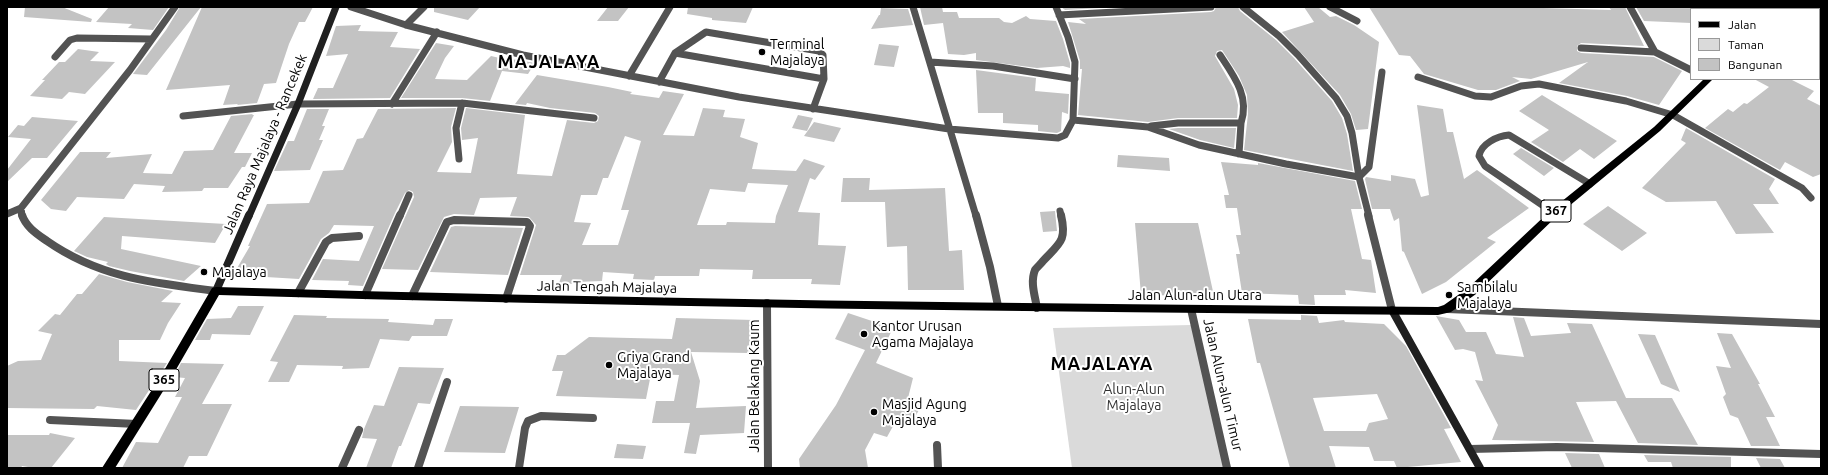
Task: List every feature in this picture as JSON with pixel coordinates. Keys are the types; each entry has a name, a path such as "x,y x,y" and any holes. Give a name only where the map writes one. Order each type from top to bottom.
{"main road":[{"name":"Jalan Raya Majalaya - Rancekek","path":"216,290 298,104 336,7"},
{"name":"367","path":"1443,310 1472,291 1554,213 1658,129 1708,80"},
{"name":"Jalan Tengah Majalaya","path":"216,290 506,299 998,306"},
{"name":"365","path":"108,468 137,424 216,290"},
{"name":"Jalan Alun-alun Utara","path":"998,306 1037,308 1443,310"},
{"path":"1396,310 1480,468"}],"street":[{"path":"7,214 21,208 175,7"},
{"path":"350,7 406,25 523,55 658,82 813,109 949,130 1058,138 1065,135 1073,120 1075,62 1068,37 1056,7"},
{"path":"406,25 424,7"},
{"path":"629,76 670,7"},
{"path":"913,7 949,130 967,184 990,267 998,306"},
{"path":"1059,15 1197,10 1210,7"},
{"path":"1243,7 1279,36 1298,55 1336,98 1347,116 1359,177 1396,310"},
{"path":"1330,7 1357,21"},
{"path":"1630,7 1654,52"},
{"path":"392,104 437,32"},
{"path":"658,82 675,53 708,32 820,51 823,55 824,79 813,109"},
{"path":"55,57 70,40 77,38 152,38"},
{"path":"1581,48 1654,52 1690,70"},
{"path":"675,53 824,79"},
{"path":"1220,55 1245,103 1245,111 1241,123 1239,154"},
{"path":"930,62 993,66 1075,79"},
{"path":"1359,177 1369,167 1382,72"},
{"path":"1418,77 1475,96 1491,97 1521,86 1539,84 1619,99 1671,117 1802,188 1812,198"},
{"path":"183,116 298,104 462,102 594,118"},
{"path":"459,159 456,128 462,102"},
{"path":"1073,120 1148,127 1178,123 1241,123"},
{"path":"1148,127 1199,145 1359,177"},
{"path":"1554,213 1485,166 1479,158 1478,153 1481,149 1501,135 1509,134 1590,184"},
{"path":"365,295 410,195"},
{"path":"21,208 22,217 28,227 63,252 107,272 145,282 216,290"},
{"path":"1037,308 1034,287 1035,270 1064,239 1065,230 1060,211"},
{"path":"412,296 443,228 448,222 454,220 527,222 530,226 506,299"},
{"path":"298,293 326,242 332,238 359,236"},
{"name":"Jalan Belakang Kaum","path":"767,303 768,468"},
{"name":"Jalan Alun-alun Timur","path":"1191,309 1227,468"},
{"path":"1443,310 1821,324"},
{"path":"418,468 446,382"},
{"path":"519,468 525,428 528,421 541,416 592,418"},
{"path":"50,420 137,424"},
{"path":"342,468 359,430"},
{"path":"938,445 938,468"},
{"path":"1470,449 1557,447 1821,454"}],"green space":[{"name":"Alun-Alun Majalaya","path":"1191,325 1225,468 1072,468 1053,328"}],"building":[{"path":"25,7 62,7 92,19 91,22 24,17"},
{"path":"109,7 169,7 153,30 128,28 132,24 96,22"},
{"path":"180,7 201,7 147,75 133,74 166,30"},
{"path":"202,7 313,7 305,22 299,22 289,44 276,83 264,84 257,103 223,105 230,85 166,90"},
{"path":"434,7 480,7 468,20 434,12"},
{"path":"608,7 629,7 618,21 597,21"},
{"path":"688,7 753,7 746,23 712,20 712,18 687,14"},
{"path":"920,7 942,7 943,12 957,12 959,18 999,18 1004,22 1012,23 1026,16 1030,19 1056,21 1063,39 1070,68 1063,66 1037,68 976,60 976,53 964,55 948,54 943,23 924,25"},
{"path":"1061,7 1116,7 1065,10"},
{"path":"1216,7 1238,7 1240,11 1276,40 1294,58 1332,101 1342,118 1347,134 1353,171 1244,150 1248,114 1247,95 1239,76 1222,50 1217,51 1215,56 1234,89 1238,105 1237,118 1178,118 1148,122 1078,115 1082,69 1080,69 1080,61 1068,22 1086,24 1079,19 1211,12 1214,11"},
{"path":"1304,7 1318,7 1330,17 1336,16 1354,25 1379,42 1368,129 1356,130 1351,114 1340,95 1282,32 1314,22"},
{"path":"1369,7 1509,7 1611,10 1609,7 1625,7 1644,46 1581,43 1577,46 1577,51 1581,53 1654,57 1682,71 1659,105 1627,96 1559,83 1588,62 1531,79 1512,77 1520,81 1496,90 1478,90 1424,74 1410,56 1399,55"},
{"path":"1636,7 1691,7 1690,23 1644,21"},
{"path":"881,8 908,9 913,25 871,29 880,15"},
{"path":"361,25 358,31 398,32 390,47 420,49 390,98 313,99 318,88 333,88 348,54 326,56 336,26"},
{"path":"436,43 454,46 445,58 435,79 467,80 491,56 535,63 528,74 502,71 490,101 462,98 401,98"},
{"path":"879,44 899,46 894,67 874,65"},
{"path":"78,49 99,52 90,61 115,62 85,94 69,92 62,99 30,96 45,80 42,80 59,62 65,62"},
{"path":"976,70 1036,78 1035,91 1069,94 1068,114 1062,112 1061,131 1057,133 1038,131 1038,125 1003,123 1003,113 978,113"},
{"path":"537,75 632,92 630,94 659,98 663,91 684,94 663,135 694,136 703,108 725,110 723,117 745,119 740,137 758,143 752,169 796,171 804,159 825,166 815,180 810,178 798,212 820,213 818,245 846,246 840,285 811,284 812,279 752,279 753,270 700,269 699,276 655,276 654,280 633,279 634,274 603,272 602,281 576,282 575,284 559,283 562,275 520,275 536,225 529,217 510,216 517,197 480,198 474,215 454,214 444,217 418,270 382,269 414,197 413,192 409,190 405,193 395,213 363,286 348,285 349,281 312,280 323,259 359,261 374,226 334,225 329,233 321,239 299,279 233,275 250,246 248,246 267,204 309,203 323,171 343,170 357,139 363,138 378,109 456,108 451,127 452,142 437,172 471,173 478,138 462,140 461,128 466,108 525,115 517,174 552,176 567,120 594,123 598,121 599,116 595,113 550,108 527,103 526,105 515,104","holes":["625,136 641,141 621,210 629,210 618,245 582,245 591,223 574,222 581,195 597,195 603,178 608,178","748,183 788,185 776,216 775,223 727,222 726,225 697,225 710,189 745,192"]},
{"path":"1756,80 1792,80 1814,91 1807,99 1821,106 1821,174 1813,177 1785,162 1780,170 1705,128 1728,109 1733,112 1744,103 1747,104 1769,87"},
{"path":"1542,95 1617,141 1594,159 1580,149 1563,162 1531,142 1549,130 1519,111"},
{"path":"1417,105 1443,109 1447,132 1453,132 1464,179 1477,170 1529,208 1487,238 1496,242 1446,282 1422,294 1404,252 1402,251 1399,218 1394,221 1390,209 1372,209 1365,179 1366,177 1391,181 1391,175 1415,179 1421,197 1429,195"},
{"path":"307,109 329,109 322,126 325,126 319,140 323,140 310,170 274,171 288,141 294,141"},
{"path":"253,114 252,115 254,115 234,153 252,153 245,167 242,167 228,188 204,188 202,191 162,192 165,186 134,184 124,199 77,197 66,211 51,209 41,200 80,152 111,152 106,158 152,154 143,173 172,174 184,151 213,150 231,116"},
{"path":"798,115 813,118 807,131 792,128"},
{"path":"32,117 78,121 47,158 32,158 7,182 7,170 31,139 8,137 18,125 24,126"},
{"path":"814,122 841,128 834,142 804,136"},
{"path":"1236,128 1234,148 1200,140 1169,129"},
{"path":"1686,128 1775,179 1769,189 1779,204 1753,204 1774,233 1736,234 1716,201 1666,202 1642,188 1686,143 1681,140"},
{"path":"1521,148 1554,168 1544,176 1513,154"},
{"path":"1118,155 1169,158 1170,171 1117,167"},
{"path":"1221,162 1258,165 1258,163 1355,181 1362,209 1351,209 1362,259 1371,260 1376,293 1345,290 1346,295 1314,295 1315,305 1299,304 1298,295 1242,293 1236,254 1240,254 1236,235 1241,235 1237,208 1226,208 1224,195 1229,195"},
{"path":"843,178 870,178 869,190 945,188 949,251 962,250 964,290 908,290 907,246 887,247 885,202 841,202"},
{"path":"1608,206 1647,233 1622,251 1583,224"},
{"path":"1055,211 1057,231 1043,232 1040,212"},
{"path":"104,217 226,224 215,243 122,236 121,249 201,266 184,281 109,266 106,264 108,262 87,257 74,251"},
{"path":"1135,223 1198,223 1214,296 1141,295"},
{"path":"451,227 523,228 508,275 430,272"},
{"path":"99,274 127,282 173,291 161,302 181,303 168,323 160,340 119,340 119,361 167,363 136,410 97,406 94,409 7,408 7,366 18,361 41,360 52,334 38,331 55,314 60,315 77,294 82,294"},
{"path":"238,306 264,306 250,335 212,334 210,340 195,340 207,319 231,318"},
{"name":"Masjid Agung Majalaya","path":"848,313 893,328 876,363 913,378 908,398 923,403 911,424 897,419 887,437 874,433 865,450 868,468 800,468 799,459 836,405 865,350 835,339"},
{"path":"294,315 327,316 326,318 389,319 388,322 433,325 435,319 453,319 447,336 412,336 409,341 380,339 369,368 342,369 343,366 297,365 289,382 268,382 278,362 270,361"},
{"path":"1301,315 1317,316 1319,323 1344,320 1345,322 1384,324 1406,346 1451,428 1444,429 1461,462 1397,468 1394,461 1374,461 1369,447 1329,446 1336,468 1290,468 1260,363 1257,363 1248,319 1301,320","holes":["1377,394 1388,419 1369,423 1366,431 1324,431 1313,398"]},
{"path":"1436,316 1459,320 1466,332 1486,332 1496,354 1524,357 1513,317 1524,318 1531,336 1571,333 1567,323 1592,324 1626,398 1672,398 1698,445 1638,443 1616,401 1576,402 1594,442 1492,440 1498,425 1475,380 1483,381 1475,352 1463,349 1455,350"},
{"path":"676,318 754,320 749,353 691,352 700,381 696,408 746,406 744,433 700,435 696,454 684,453 690,423 652,423 656,401 674,401 679,375 651,374 646,399 556,396 563,371 552,371 557,355 565,355 589,337 672,339"},
{"path":"1717,333 1732,334 1760,384 1758,384 1775,417 1766,417 1780,446 1751,446 1738,418 1730,415 1723,397 1726,394 1716,366 1731,368"},
{"path":"1638,334 1655,335 1680,392 1661,384"},
{"path":"181,363 224,364 202,404 232,404 207,456 189,456 183,468 122,468 136,442 158,443 182,397 175,397 185,378 174,377"},
{"path":"399,367 444,368 430,404 418,403 391,468 366,468 377,439 362,438 364,429 374,405 384,406"},
{"path":"460,406 519,407 505,453 444,452"},
{"path":"50,433 75,438 51,468 22,466 21,468 7,468 7,435 49,435"},
{"path":"617,444 646,446 643,459 614,458"},
{"path":"1565,453 1599,454 1605,468 1572,468"},
{"path":"1644,455 1731,457 1731,468 1673,468 1671,462 1648,462"},
{"path":"1756,458 1780,459 1785,468 1761,468"}],"place":[{"name":"Terminal Majalaya","path":"762,52"},
{"name":"Majalaya","path":"204,272"},
{"name":"Sambilalu Majalaya","path":"1449,295"},
{"name":"Kantor Urusan Agama Majalaya","path":"864,334"},
{"name":"Griya Grand Majalaya","path":"609,365"},
{"name":"Masjid Agung Majalaya","path":"874,412"}],"district":[{"name":"MAJALAYA","path":"549,62"},
{"name":"MAJALAYA","path":"1102,364"}]}
